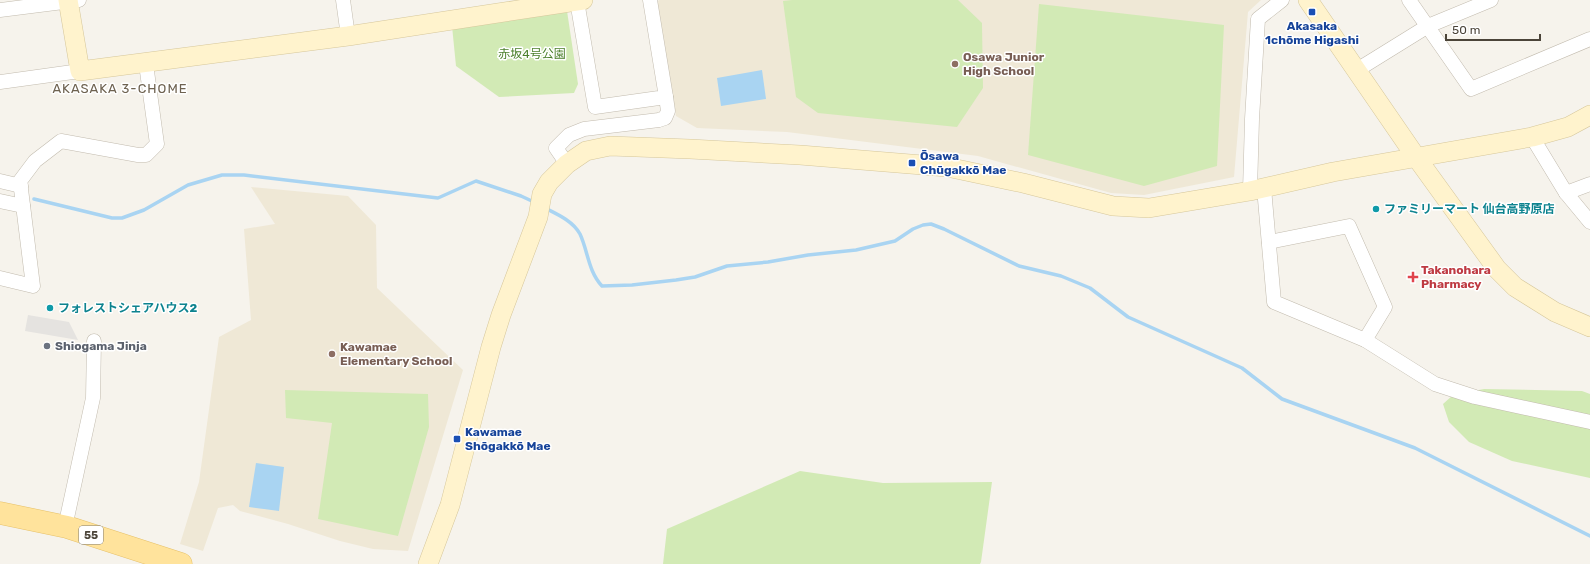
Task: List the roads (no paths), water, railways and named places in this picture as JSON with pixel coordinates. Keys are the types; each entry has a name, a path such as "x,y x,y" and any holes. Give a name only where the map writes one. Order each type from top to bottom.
{"main road":[{"name":"55","path":"0,513 65,527 152,559 181,564"}],"street":[{"path":"343,0 348,36"},
{"path":"0,82 146,64 348,36 551,3 580,0 595,107 666,97"},
{"path":"567,164 556,148 569,135 584,129 665,118 668,111 650,0"},
{"path":"1282,0 1258,19 1252,119 1257,190 1269,242 1274,302 1365,340 1435,384 1475,397 1590,422"},
{"path":"1308,0 1416,157 1497,269 1514,288 1555,312 1590,327"},
{"path":"1410,0 1471,89 1590,39"},
{"path":"1357,70 1428,26 1491,0"},
{"path":"0,10 72,1 80,71"},
{"path":"0,278 32,286 20,181 36,161 61,141 138,155 146,155 157,144 146,64"},
{"path":"428,564 450,505 501,315 538,217 542,194 549,182 567,164 586,151 610,146 690,149 800,155 948,167 1023,183 1113,206 1150,208 1257,190 1333,172 1532,137 1568,127 1590,116"},
{"path":"1532,137 1566,194 1590,222"},
{"path":"0,181 21,186"},
{"path":"1566,194 1590,184"},
{"path":"0,201 23,206"},
{"path":"1269,242 1349,226 1385,307 1365,340"},
{"path":"65,527 93,398 94,341"}],"water":[{"path":"762,70 766,99 721,106 717,78"},
{"path":"256,463 284,467 279,511 249,507"}],"waterway":[{"path":"34,199 112,218 122,218 144,210 188,185 222,175 244,175 438,198 476,181 521,196 534,202"},
{"path":"545,208 564,218 577,229 583,240 594,274 602,286 632,285 676,280 695,277 727,266 856,250 895,241 913,229 931,224 1019,266 1061,276 1090,288 1128,317 1242,368 1282,399 1415,448 1590,536"}],"place":[{"name":"Akasaka 1chōme Higashi","path":"1312,12"},
{"name":"Osawa Junior High School","path":"955,64"},
{"name":"Ōsawa Chūgakkō Mae","path":"912,163"},
{"name":"ファミリーマート 仙台高野原店","path":"1376,209"},
{"name":"Takanohara Pharmacy","path":"1413,277"},
{"name":"フォレストシェアハウス2","path":"50,308"},
{"name":"Shiogama Jinja","path":"47,346"},
{"name":"Kawamae Elementary School","path":"332,354"},
{"name":"Kawamae Shōgakkō Mae","path":"457,439"}],"district":[{"name":"AKASAKA 3-CHOME","path":"120,88"}],"park label":[{"name":"赤坂4号公園","path":"532,54"}]}
